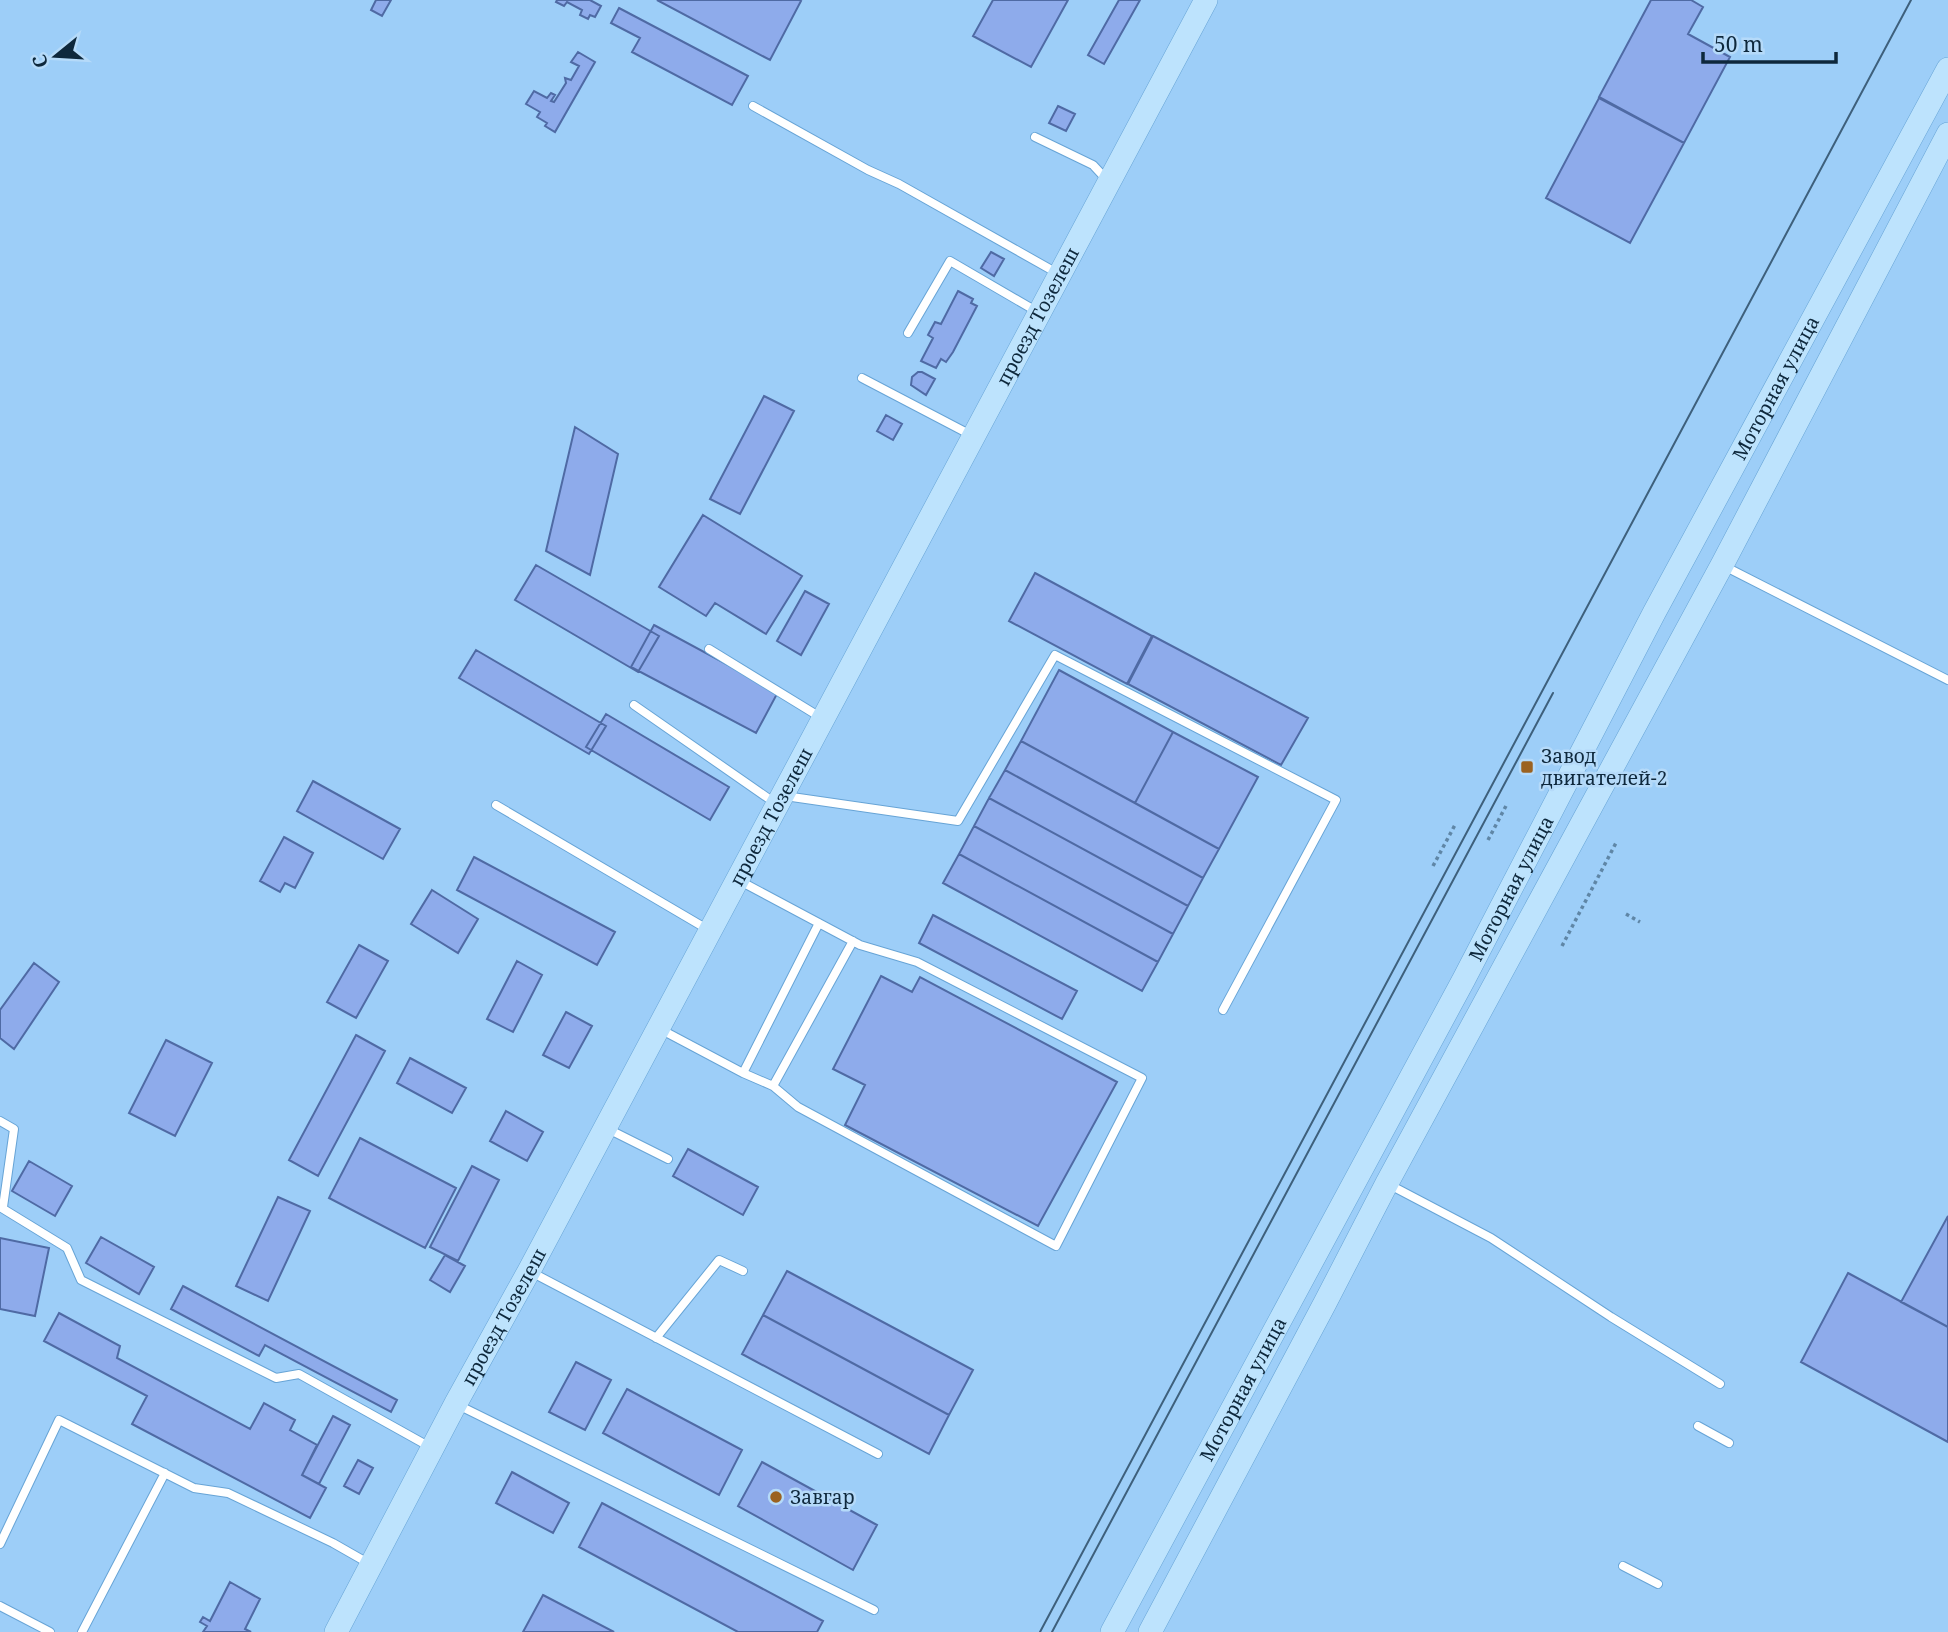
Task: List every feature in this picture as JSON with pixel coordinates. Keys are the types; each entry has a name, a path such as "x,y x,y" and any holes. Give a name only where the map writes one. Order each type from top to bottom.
{"main road":[{"name":"проезд Тозелеш","path":"336,1632 1206,0"},
{"name":"Моторная улица","path":"1112,1632 1464,979 1654,613 1948,69"},
{"name":"Моторная улица","path":"1150,1632 1387,1183 1722,565 1948,134"},
{"path":"1813,318 1824,335 1830,337 1843,334"},
{"path":"1790,362 1803,358 1811,360 1816,364 1820,379"},
{"path":"1297,1288 1325,1303"}],"lane":[{"path":"753,106 899,184 1059,275"},
{"path":"1035,137 1093,165 1109,182"},
{"path":"908,333 950,261 1039,313"},
{"path":"862,378 973,437"},
{"path":"1722,565 1948,680"},
{"path":"1874,654 1878,645"},
{"path":"709,649 823,719"},
{"path":"634,705 780,800 958,821 1055,655 1336,800 1223,1010"},
{"path":"1931,683 1936,674"},
{"path":"496,805 710,931"},
{"path":"658,1028 773,1086 799,1107 1056,1246 1142,1078 917,962 853,941 737,880"},
{"path":"743,1073 819,923"},
{"path":"773,1086 853,941"},
{"path":"0,1121 14,1129 1,1207 66,1248 81,1280 276,1378 299,1374 432,1448"},
{"path":"606,1127 668,1159"},
{"path":"1387,1183 1491,1238 1611,1317 1720,1384"},
{"path":"656,1338 719,1260 743,1271"},
{"path":"529,1271 877,1454"},
{"path":"456,1404 874,1610"},
{"path":"0,1544 59,1420 194,1488 228,1493 333,1543 371,1565"},
{"path":"1698,1426 1729,1443"},
{"path":"82,1632 166,1474"},
{"path":"1623,1566 1658,1584"},
{"path":"0,1606 50,1632"}],"path":[{"path":"1488,841 1507,804"},
{"path":"1433,866 1456,823"},
{"path":"1562,946 1617,841"},
{"path":"1626,914 1640,922"}],"building":[{"path":"376,0 391,0 382,16 371,10"},
{"path":"590,0 601,6 595,17 590,15 588,19 580,15 582,10 567,2 564,6 556,2"},
{"path":"657,0 799,0 801,1 770,60"},
{"path":"993,0 1068,0 1031,67 973,36"},
{"path":"1119,0 1140,0 1104,64 1088,55"},
{"path":"1651,0 1691,0 1703,7 1688,34 1730,57 1684,143 1599,97"},
{"path":"619,8 748,76 732,105 632,52 640,38 611,23"},
{"path":"578,52 595,62 555,132 537,117 540,112 526,104 534,91 547,98 551,93 555,95 551,101 554,102 566,83 565,78 571,80 579,66 571,62"},
{"path":"1599,98 1684,143 1630,243 1546,198"},
{"path":"1058,106 1075,114 1066,131 1049,123"},
{"path":"991,252 1004,259 994,276 981,268"},
{"path":"958,291 973,299 971,303 977,306 953,352 946,362 941,359 936,368 921,361 933,338 928,335 935,322 941,324"},
{"path":"918,372 935,379 926,395 911,385 912,377"},
{"path":"764,396 794,411 740,514 710,499"},
{"path":"886,415 902,424 893,440 877,431"},
{"path":"575,427 618,454 590,575 546,551"},
{"path":"703,515 802,576 766,634 715,603 706,616 659,587"},
{"path":"536,565 659,636 638,672 515,600"},
{"path":"1035,573 1152,636 1127,684 1009,621"},
{"path":"805,591 829,604 801,655 777,641"},
{"path":"654,625 778,692 756,733 631,667"},
{"path":"1153,636 1308,718 1281,765 1128,684"},
{"path":"476,650 606,726 589,754 459,678"},
{"path":"1059,670 1173,732 1135,803 1021,741"},
{"path":"606,714 729,787 710,820 586,747"},
{"path":"1173,732 1258,777 1219,849 1135,803"},
{"path":"1021,741 1219,849 1203,878 1005,770"},
{"path":"1005,770 1203,878 1188,906 989,798"},
{"path":"313,781 400,829 383,859 297,811"},
{"path":"989,798 1188,906 1173,934 974,826"},
{"path":"974,826 1173,934 1158,962 959,854"},
{"path":"284,837 313,853 295,888 285,883 280,892 260,881"},
{"path":"959,854 1158,962 1142,991 943,883"},
{"path":"474,857 615,932 597,965 457,890"},
{"path":"432,890 478,919 458,953 411,924"},
{"path":"933,915 1077,991 1062,1019 919,943"},
{"path":"359,945 388,961 356,1018 327,1002"},
{"path":"517,961 542,975 513,1032 487,1019"},
{"path":"34,963 59,982 14,1049 0,1038 0,1010"},
{"path":"881,976 912,992 920,977 1117,1082 1038,1226 845,1125 865,1085 833,1069"},
{"path":"566,1012 592,1026 569,1068 543,1055"},
{"path":"356,1035 385,1051 318,1176 289,1160"},
{"path":"166,1040 212,1063 175,1136 129,1113"},
{"path":"410,1058 466,1088 452,1113 397,1083"},
{"path":"506,1111 543,1132 527,1161 490,1141"},
{"path":"360,1138 456,1188 425,1248 329,1198"},
{"path":"688,1149 758,1187 743,1215 673,1176"},
{"path":"29,1161 72,1186 55,1216 12,1191"},
{"path":"472,1166 499,1180 458,1261 430,1247"},
{"path":"278,1197 310,1211 268,1301 236,1286"},
{"path":"1948,1216 1948,1327 1901,1302"},
{"path":"101,1237 154,1267 139,1294 86,1263"},
{"path":"0,1238 49,1248 35,1316 0,1309"},
{"path":"445,1255 465,1266 450,1292 430,1280"},
{"path":"787,1271 973,1370 949,1415 763,1315"},
{"path":"1848,1273 1948,1327 1948,1442 1801,1362"},
{"path":"183,1286 397,1400 391,1412 265,1345 259,1356 171,1309"},
{"path":"59,1313 120,1346 117,1358 250,1429 264,1403 295,1420 290,1430 317,1445 302,1475 326,1488 310,1518 132,1424 147,1396 44,1341"},
{"path":"763,1315 949,1415 929,1454 742,1354"},
{"path":"576,1362 611,1380 585,1430 549,1412"},
{"path":"627,1389 742,1450 719,1495 603,1433"},
{"path":"333,1416 350,1425 319,1484 302,1475"},
{"path":"358,1460 373,1468 359,1494 344,1486"},
{"path":"762,1462 877,1525 853,1570 738,1506"},
{"path":"512,1472 569,1503 553,1533 496,1503"},
{"path":"602,1503 823,1621 817,1632 738,1632 579,1547"},
{"path":"230,1582 260,1599 245,1629 251,1632 203,1632 207,1626 200,1622 203,1617 210,1621"},
{"path":"543,1595 614,1632 523,1632"}],"tram line":[{"path":"1040,1632 1911,0"},
{"path":"1052,1632 1553,693"}],"place":[{"name":"Завод двигателей-2","path":"1527,767"},
{"name":"Завгар","path":"776,1497"}]}
